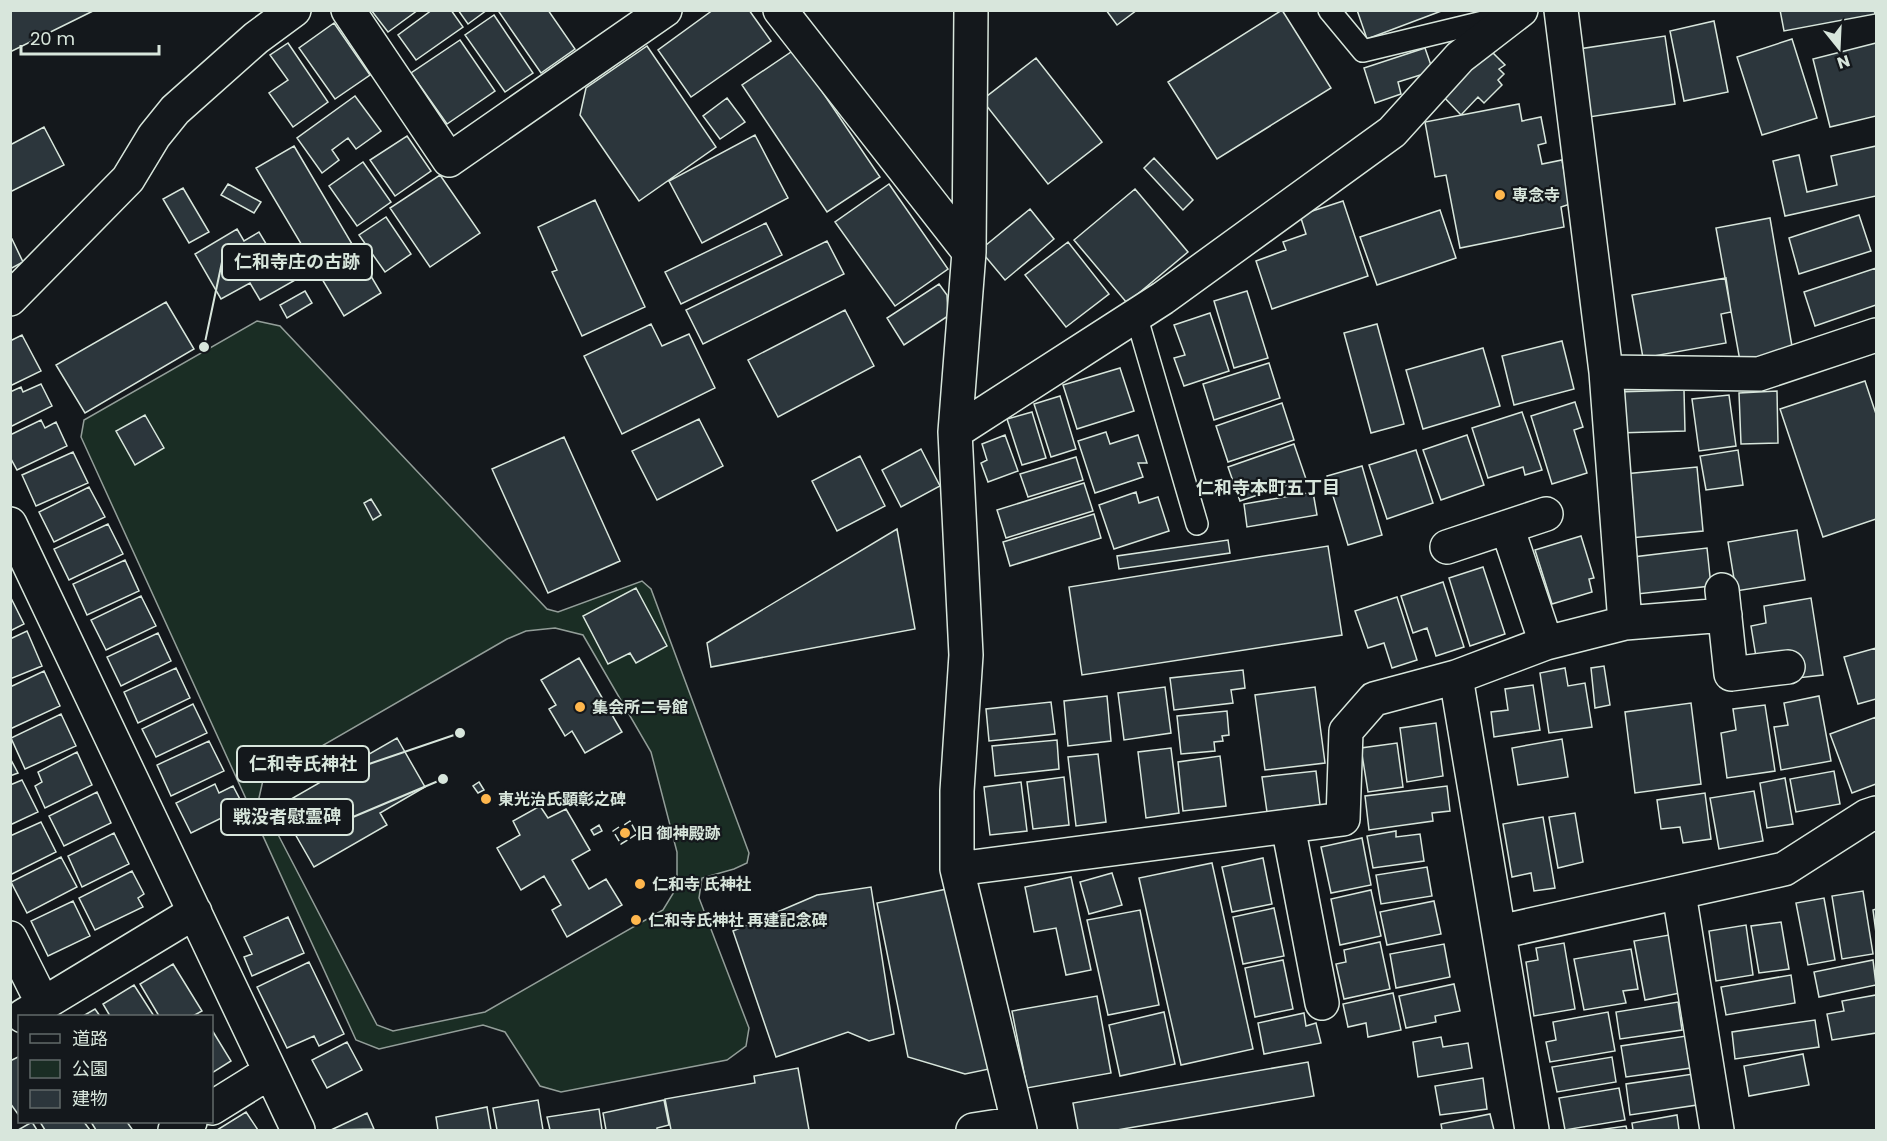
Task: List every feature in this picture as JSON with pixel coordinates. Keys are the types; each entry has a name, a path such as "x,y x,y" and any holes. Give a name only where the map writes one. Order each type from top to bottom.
{"street":[{"path":"10,299 128,178 154,136 175,110 256,38 294,10"},
{"path":"348,10 449,159 665,10"},
{"path":"780,10 969,252"},
{"path":"972,10 969,252 955,432 966,655 957,791 957,869 1019,1127 973,1131"},
{"path":"1561,10 1606,372 1625,623"},
{"path":"955,432 1136,315 1392,132 1460,57 1518,12"},
{"path":"1606,372 1759,374 1876,335"},
{"path":"1447,547 1546,514"},
{"path":"1507,527 1546,643"},
{"path":"12,530 298,1131"},
{"path":"957,869 1343,819 1346,731 1374,699 1456,677 1546,643 1625,623 1723,602 1731,674 1788,667"},
{"path":"1456,677 1532,1131"},
{"path":"1499,932 1784,869 1867,816 1876,813"},
{"path":"1288,826 1323,1004"},
{"path":"1679,892 1717,1131"},
{"path":"10,938 28,1013 195,912"},
{"path":"213,1107 270,1072"},
{"path":"175,1131 188,1123"}],"lane":[{"path":"1329,10 1363,51 1518,12"},
{"path":"1136,315 1197,524"}],"green space":[{"path":"257,321 280,326 547,609 558,612 642,581 651,589 749,853 747,863 702,878 699,898 749,1028 746,1046 727,1060 561,1092 540,1086 505,1032 483,1025 379,1049 356,1040 81,437 84,420","holes":["555,628 583,635 651,752 677,852 677,887 663,910 485,1012 393,1031 377,1025 259,798 263,780 507,639 526,631"]}],"building":[{"path":"10,10 95,10 10,52"},
{"path":"371,10 418,10 388,32"},
{"path":"432,10 451,10 463,27 416,60 398,35"},
{"path":"458,10 487,10 468,24"},
{"path":"502,10 548,10 575,49 541,73 499,12"},
{"path":"713,10 749,10 771,41 691,97 658,50"},
{"path":"1106,10 1137,10 1117,25"},
{"path":"1282,10 1331,88 1217,159 1168,82"},
{"path":"1357,10 1444,10 1367,39"},
{"path":"1780,10 1874,10 1875,14 1784,31"},
{"path":"494,15 533,73 505,92 465,35"},
{"path":"1714,21 1728,92 1684,101 1670,31"},
{"path":"334,23 370,75 335,99 299,48"},
{"path":"1665,36 1675,104 1589,117 1579,49"},
{"path":"1792,39 1817,118 1762,135 1737,57"},
{"path":"460,40 495,91 447,124 411,73"},
{"path":"288,43 328,102 293,127 269,93 288,80 270,55"},
{"path":"1876,43 1876,116 1830,127 1813,59"},
{"path":"647,46 716,147 639,201 580,115 586,88"},
{"path":"1425,48 1433,71 1398,82 1401,94 1375,103 1364,68"},
{"path":"1488,48 1505,65 1499,69 1504,74 1498,80 1502,85 1484,103 1478,97 1461,115 1440,93"},
{"path":"794,50 880,177 827,212 742,85"},
{"path":"1036,58 1102,142 1048,184 982,100"},
{"path":"355,96 381,131 356,149 348,138 332,150 339,160 322,173 297,138"},
{"path":"727,98 745,122 720,139 703,116"},
{"path":"1519,104 1522,121 1541,117 1546,143 1538,145 1542,164 1562,160 1570,204 1561,207 1564,227 1460,248 1446,175 1435,177 1425,122"},
{"path":"44,127 64,165 10,192 10,145"},
{"path":"755,135 788,198 702,243 669,181"},
{"path":"407,136 431,171 395,196 370,160"},
{"path":"294,146 381,293 344,316 256,168"},
{"path":"1876,146 1876,196 1785,216 1773,161 1799,155 1807,192 1837,185 1831,156"},
{"path":"1154,158 1193,200 1183,210 1144,168"},
{"path":"363,162 391,202 357,226 329,186"},
{"path":"440,175 480,233 430,267 390,208"},
{"path":"228,184 261,202 254,213 221,195"},
{"path":"889,184 948,269 895,306 835,222"},
{"path":"183,188 209,232 189,243 163,199"},
{"path":"1135,189 1188,252 1127,303 1074,240"},
{"path":"595,200 645,307 582,336 552,272 557,270 538,227"},
{"path":"1343,201 1368,276 1272,309 1256,261 1286,250 1283,242 1306,234 1300,215"},
{"path":"1030,209 1054,239 1005,280 980,250"},
{"path":"1440,210 1456,258 1377,285 1360,237"},
{"path":"1859,215 1871,251 1799,274 1789,238"},
{"path":"386,217 411,254 385,272 359,235"},
{"path":"1770,218 1793,352 1740,361 1716,228"},
{"path":"766,223 782,255 681,304 665,272"},
{"path":"237,229 244,241 259,232 274,257 281,253 297,279 260,300 250,283 221,299 195,254"},
{"path":"12,239 23,262 10,269 10,240"},
{"path":"827,241 844,274 703,344 686,310"},
{"path":"1068,242 1109,294 1066,327 1025,275"},
{"path":"1876,268 1876,305 1815,326 1804,292"},
{"path":"1726,278 1731,312 1721,314 1726,343 1643,358 1632,295"},
{"path":"939,284 947,295 948,316 904,345 887,318"},
{"path":"305,291 312,303 287,318 280,305"},
{"path":"1247,291 1268,358 1234,368 1214,301"},
{"path":"166,302 194,349 85,413 56,365"},
{"path":"845,310 874,366 778,417 748,360"},
{"path":"1210,313 1229,371 1184,386 1174,358 1185,355 1174,325"},
{"path":"651,324 662,346 689,334 715,388 622,434 584,356"},
{"path":"1377,324 1404,424 1371,433 1344,333"},
{"path":"22,335 41,371 10,386 10,341"},
{"path":"1562,341 1574,389 1514,405 1502,356"},
{"path":"1483,348 1500,406 1423,429 1406,370"},
{"path":"1269,363 1280,398 1214,420 1203,384"},
{"path":"1120,368 1134,411 1077,429 1063,385"},
{"path":"1865,381 1876,414 1876,519 1823,537 1780,409"},
{"path":"41,384 52,406 10,427 10,392 21,387 23,392"},
{"path":"1684,390 1685,431 1617,433 1616,392"},
{"path":"1777,391 1778,443 1741,444 1739,393"},
{"path":"1729,395 1736,446 1699,451 1692,399"},
{"path":"1060,396 1076,449 1051,457 1034,404"},
{"path":"1575,402 1583,427 1574,430 1587,473 1552,484 1531,416"},
{"path":"1282,403 1294,440 1228,462 1216,426"},
{"path":"1032,412 1046,458 1022,465 1007,419"},
{"path":"1522,412 1542,470 1525,475 1523,467 1488,478 1472,428"},
{"path":"145,415 164,448 135,465 116,431"},
{"path":"699,419 723,466 657,500 632,451"},
{"path":"41,420 45,428 56,422 67,446 17,470 10,457 10,435"},
{"path":"1106,432 1110,444 1138,435 1147,463 1138,463 1143,477 1095,493 1078,441"},
{"path":"1005,435 1018,471 988,482 981,463 987,460 982,444"},
{"path":"1467,435 1484,485 1441,500 1423,450"},
{"path":"564,437 620,561 548,593 492,469"},
{"path":"1294,444 1306,479 1240,501 1228,467"},
{"path":"921,449 940,486 901,507 882,470"},
{"path":"1416,450 1433,503 1387,519 1369,465"},
{"path":"1738,450 1743,485 1706,490 1700,456"},
{"path":"73,452 88,483 36,506 22,475"},
{"path":"860,456 885,506 837,531 812,481"},
{"path":"1076,457 1083,480 1028,497 1020,474"},
{"path":"1362,466 1382,535 1348,545 1327,476"},
{"path":"1697,467 1703,531 1630,538 1624,474"},
{"path":"1084,483 1093,511 1006,538 997,510"},
{"path":"89,487 105,517 54,542 39,512"},
{"path":"1136,492 1139,503 1158,497 1169,531 1114,549 1099,505"},
{"path":"1313,492 1317,515 1247,527 1244,504"},
{"path":"371,499 381,515 373,520 364,503"},
{"path":"1094,514 1101,538 1010,566 1003,542"},
{"path":"108,524 123,554 69,580 54,549"},
{"path":"897,529 915,629 711,667 707,643"},
{"path":"1797,530 1805,580 1736,591 1728,542"},
{"path":"1581,536 1594,578 1589,579 1592,592 1552,604 1535,550"},
{"path":"1228,540 1230,553 1119,569 1117,556"},
{"path":"1328,546 1342,635 1082,675 1069,587"},
{"path":"1707,548 1711,586 1637,594 1633,557"},
{"path":"125,560 139,591 87,615 73,584"},
{"path":"1483,567 1505,634 1470,646 1449,578"},
{"path":"1443,582 1464,647 1436,656 1427,628 1413,633 1401,596"},
{"path":"636,588 667,646 636,663 630,653 608,664 583,616"},
{"path":"10,596 24,624 10,631"},
{"path":"141,596 156,626 106,650 91,620"},
{"path":"1397,597 1417,660 1392,668 1384,643 1368,648 1355,611"},
{"path":"1811,598 1823,675 1797,678 1793,651 1756,657 1751,626 1766,623 1764,606"},
{"path":"27,631 42,666 10,679 10,639"},
{"path":"158,633 171,661 121,686 107,657"},
{"path":"1876,648 1876,699 1858,704 1844,657"},
{"name":"集会所二号館","path":"579,658 622,732 585,753 572,731 565,736 549,709 556,705 541,680"},
{"path":"1604,666 1610,705 1595,708 1591,668"},
{"path":"176,668 190,698 138,723 124,692"},
{"path":"1565,668 1568,686 1585,683 1592,727 1549,733 1540,673"},
{"path":"1243,670 1245,688 1231,690 1233,703 1174,710 1170,678"},
{"path":"44,671 60,706 10,729 10,687"},
{"path":"1533,685 1540,730 1494,737 1491,712 1508,710 1505,689"},
{"path":"1165,687 1171,733 1124,740 1118,693"},
{"path":"1315,687 1325,763 1265,770 1255,695"},
{"path":"1107,696 1111,741 1068,746 1064,701"},
{"path":"1819,696 1831,761 1781,770 1774,727 1788,725 1784,703"},
{"path":"1051,702 1055,734 989,741 986,709"},
{"path":"1691,703 1701,784 1635,793 1625,712"},
{"path":"193,704 207,733 156,757 142,729"},
{"path":"1765,705 1775,771 1727,778 1721,733 1736,730 1733,709"},
{"path":"1227,711 1229,735 1222,736 1223,741 1214,742 1215,751 1181,754 1177,716"},
{"path":"61,714 76,746 25,769 11,738"},
{"path":"1876,717 1876,784 1852,793 1830,734"},
{"path":"1436,723 1443,776 1407,782 1400,728"},
{"path":"397,738 425,787 380,813 387,825 314,867 279,806"},
{"path":"1562,739 1568,777 1518,785 1512,748"},
{"path":"1057,740 1059,769 995,776 992,746"},
{"path":"209,741 224,771 171,796 157,765"},
{"path":"1397,743 1403,787 1368,792 1361,748"},
{"path":"1171,748 1179,813 1146,818 1138,752"},
{"path":"77,752 92,785 45,808 35,786 42,782 38,772"},
{"path":"1098,754 1106,822 1076,826 1068,757"},
{"path":"1220,756 1226,806 1183,811 1178,762"},
{"path":"10,758 18,773 10,776"},
{"path":"1316,771 1320,805 1267,812 1262,777"},
{"path":"1834,771 1840,804 1796,812 1790,779"},
{"path":"1064,777 1069,825 1033,829 1027,782"},
{"path":"1785,778 1793,824 1767,828 1760,783"},
{"path":"22,780 38,812 10,825 10,785"},
{"path":"479,782 484,790 478,793 473,786"},
{"path":"1021,782 1027,831 990,835 984,787"},
{"path":"215,784 219,793 233,786 244,807 191,833 176,803"},
{"path":"1447,786 1450,811 1432,813 1433,821 1369,830 1365,796"},
{"path":"1754,791 1763,841 1719,849 1710,798"},
{"path":"97,792 111,823 64,846 49,816"},
{"path":"1705,793 1711,839 1683,843 1680,827 1661,829 1657,800"},
{"path":"540,806 548,818 566,809 590,850 572,860 589,889 606,879 622,905 567,937 552,910 561,905 544,876 521,890 497,848 520,835 513,821"},
{"path":"1575,813 1583,862 1558,868 1549,817"},
{"path":"1543,817 1555,888 1534,891 1531,873 1512,877 1503,824"},
{"path":"41,822 56,852 10,875 10,836"},
{"path":"599,825 602,831 594,835 591,830"},
{"path":"1396,831 1396,837 1420,834 1424,861 1373,868 1367,836"},
{"path":"114,833 129,864 82,887 68,856"},
{"path":"1362,838 1371,885 1331,893 1321,847"},
{"path":"61,857 77,887 27,913 11,882"},
{"path":"1263,858 1272,904 1232,912 1222,867"},
{"path":"1212,863 1253,1049 1181,1065 1139,878"},
{"path":"1427,867 1432,896 1381,904 1376,875"},
{"path":"132,871 144,894 138,898 143,907 95,930 79,898"},
{"path":"1112,873 1122,905 1089,914 1080,882"},
{"path":"1071,877 1091,970 1066,975 1056,928 1034,932 1025,887"},
{"path":"871,887 894,1034 869,1041 848,1032 776,1057 733,931 817,895"},
{"path":"952,888 989,1069 965,1074 908,1057 877,903"},
{"path":"1371,890 1381,936 1340,945 1331,899"},
{"path":"1863,891 1873,954 1842,959 1832,896"},
{"path":"1824,898 1835,960 1808,965 1796,903"},
{"path":"73,901 90,936 48,956 31,921"},
{"path":"1434,901 1441,934 1387,945 1380,912"},
{"path":"1274,908 1284,956 1243,964 1233,917"},
{"path":"1876,909 1876,933 1873,910"},
{"path":"1140,910 1159,1005 1108,1015 1087,920"},
{"path":"288,917 304,953 252,976 244,957 252,954 244,937"},
{"path":"1781,922 1789,969 1759,973 1751,926"},
{"path":"1746,925 1753,975 1716,981 1709,931"},
{"path":"1669,935 1680,993 1645,1000 1634,941"},
{"path":"1380,942 1390,989 1344,999 1336,964 1346,962 1344,950"},
{"path":"1564,943 1575,1009 1534,1016 1526,962 1538,960 1536,948"},
{"path":"1444,944 1450,977 1396,988 1390,954"},
{"path":"1631,949 1638,989 1623,991 1626,1003 1584,1010 1574,959"},
{"path":"1283,960 1293,1009 1255,1017 1245,968"},
{"path":"1873,960 1876,985 1819,997 1814,972"},
{"path":"309,962 344,1034 319,1046 314,1036 287,1048 257,987"},
{"path":"173,964 202,1011 195,1015 158,1015 140,984"},
{"path":"1791,975 1795,1003 1726,1015 1721,987"},
{"path":"1454,984 1460,1011 1435,1016 1436,1022 1406,1028 1399,996"},
{"path":"134,985 153,1015 109,1015 103,1004"},
{"path":"1393,993 1401,1030 1368,1037 1366,1023 1348,1027 1343,1004"},
{"path":"1876,995 1876,1033 1832,1040 1827,1014 1844,1011 1842,1001"},
{"path":"1097,996 1111,1073 1027,1088 1012,1011"},
{"path":"1678,1002 1682,1030 1620,1039 1616,1012"},
{"path":"95,1009 99,1015 85,1015"},
{"path":"1164,1012 1175,1064 1120,1076 1109,1025"},
{"path":"1608,1012 1615,1051 1550,1062 1546,1042 1556,1040 1553,1022"},
{"path":"1304,1013 1306,1026 1316,1023 1321,1043 1264,1054 1258,1023"},
{"path":"1815,1020 1819,1047 1735,1059 1732,1032"},
{"path":"213,1032 231,1061 213,1072"},
{"path":"1686,1036 1691,1068 1626,1077 1621,1046"},
{"path":"1441,1037 1443,1047 1468,1043 1472,1068 1418,1077 1413,1042"},
{"path":"347,1042 362,1070 327,1088 312,1060"},
{"path":"1803,1054 1809,1085 1749,1096 1744,1066"},
{"path":"18,1057 18,1114 10,1103 10,1061"},
{"path":"1612,1057 1616,1082 1557,1092 1552,1067"},
{"path":"1308,1062 1314,1096 1117,1130 1078,1130 1073,1103"},
{"path":"798,1068 809,1130 671,1130 665,1099 755,1083 754,1076"},
{"path":"1693,1074 1697,1105 1630,1115 1626,1084"},
{"path":"1483,1078 1487,1109 1440,1115 1435,1086"},
{"path":"1619,1088 1625,1120 1565,1130 1559,1098"},
{"path":"538,1100 543,1130 497,1130 493,1108"},
{"path":"664,1100 669,1125 657,1128 657,1130 606,1130 603,1113"},
{"path":"487,1107 491,1130 438,1130 436,1117"},
{"path":"599,1109 602,1130 550,1130 547,1117"},
{"path":"246,1112 258,1130 217,1130"},
{"path":"367,1113 374,1129 331,1130"},
{"path":"1490,1114 1494,1130 1442,1130 1441,1124"},
{"path":"1677,1115 1679,1130 1633,1130 1632,1123"},
{"path":"33,1123 37,1130 18,1130"},
{"path":"41,1123 85,1123 90,1130 45,1130"},
{"path":"92,1123 128,1123 132,1129 129,1130 96,1130"},
{"path":"1626,1126 1627,1130 1598,1130"}],"fence":[{"path":"619,827 613,831 621,844 637,834 630,821 624,825"}],"place":[{"name":"専念寺","path":"1500,195"},
{"name":"仁和寺庄の古跡","path":"204,347"},
{"name":"集会所二号館","path":"580,707"},
{"name":"仁和寺氏神社","path":"460,733"},
{"name":"戦没者慰霊碑","path":"443,779"},
{"name":"東光治氏顕彰之碑","path":"486,799"},
{"name":"旧 御神殿跡","path":"625,833"},
{"name":"仁和寺 氏神社","path":"640,884"},
{"name":"仁和寺氏神社 再建記念碑","path":"636,920"}],"district":[{"name":"仁和寺本町五丁目","path":"1268,487"}]}
